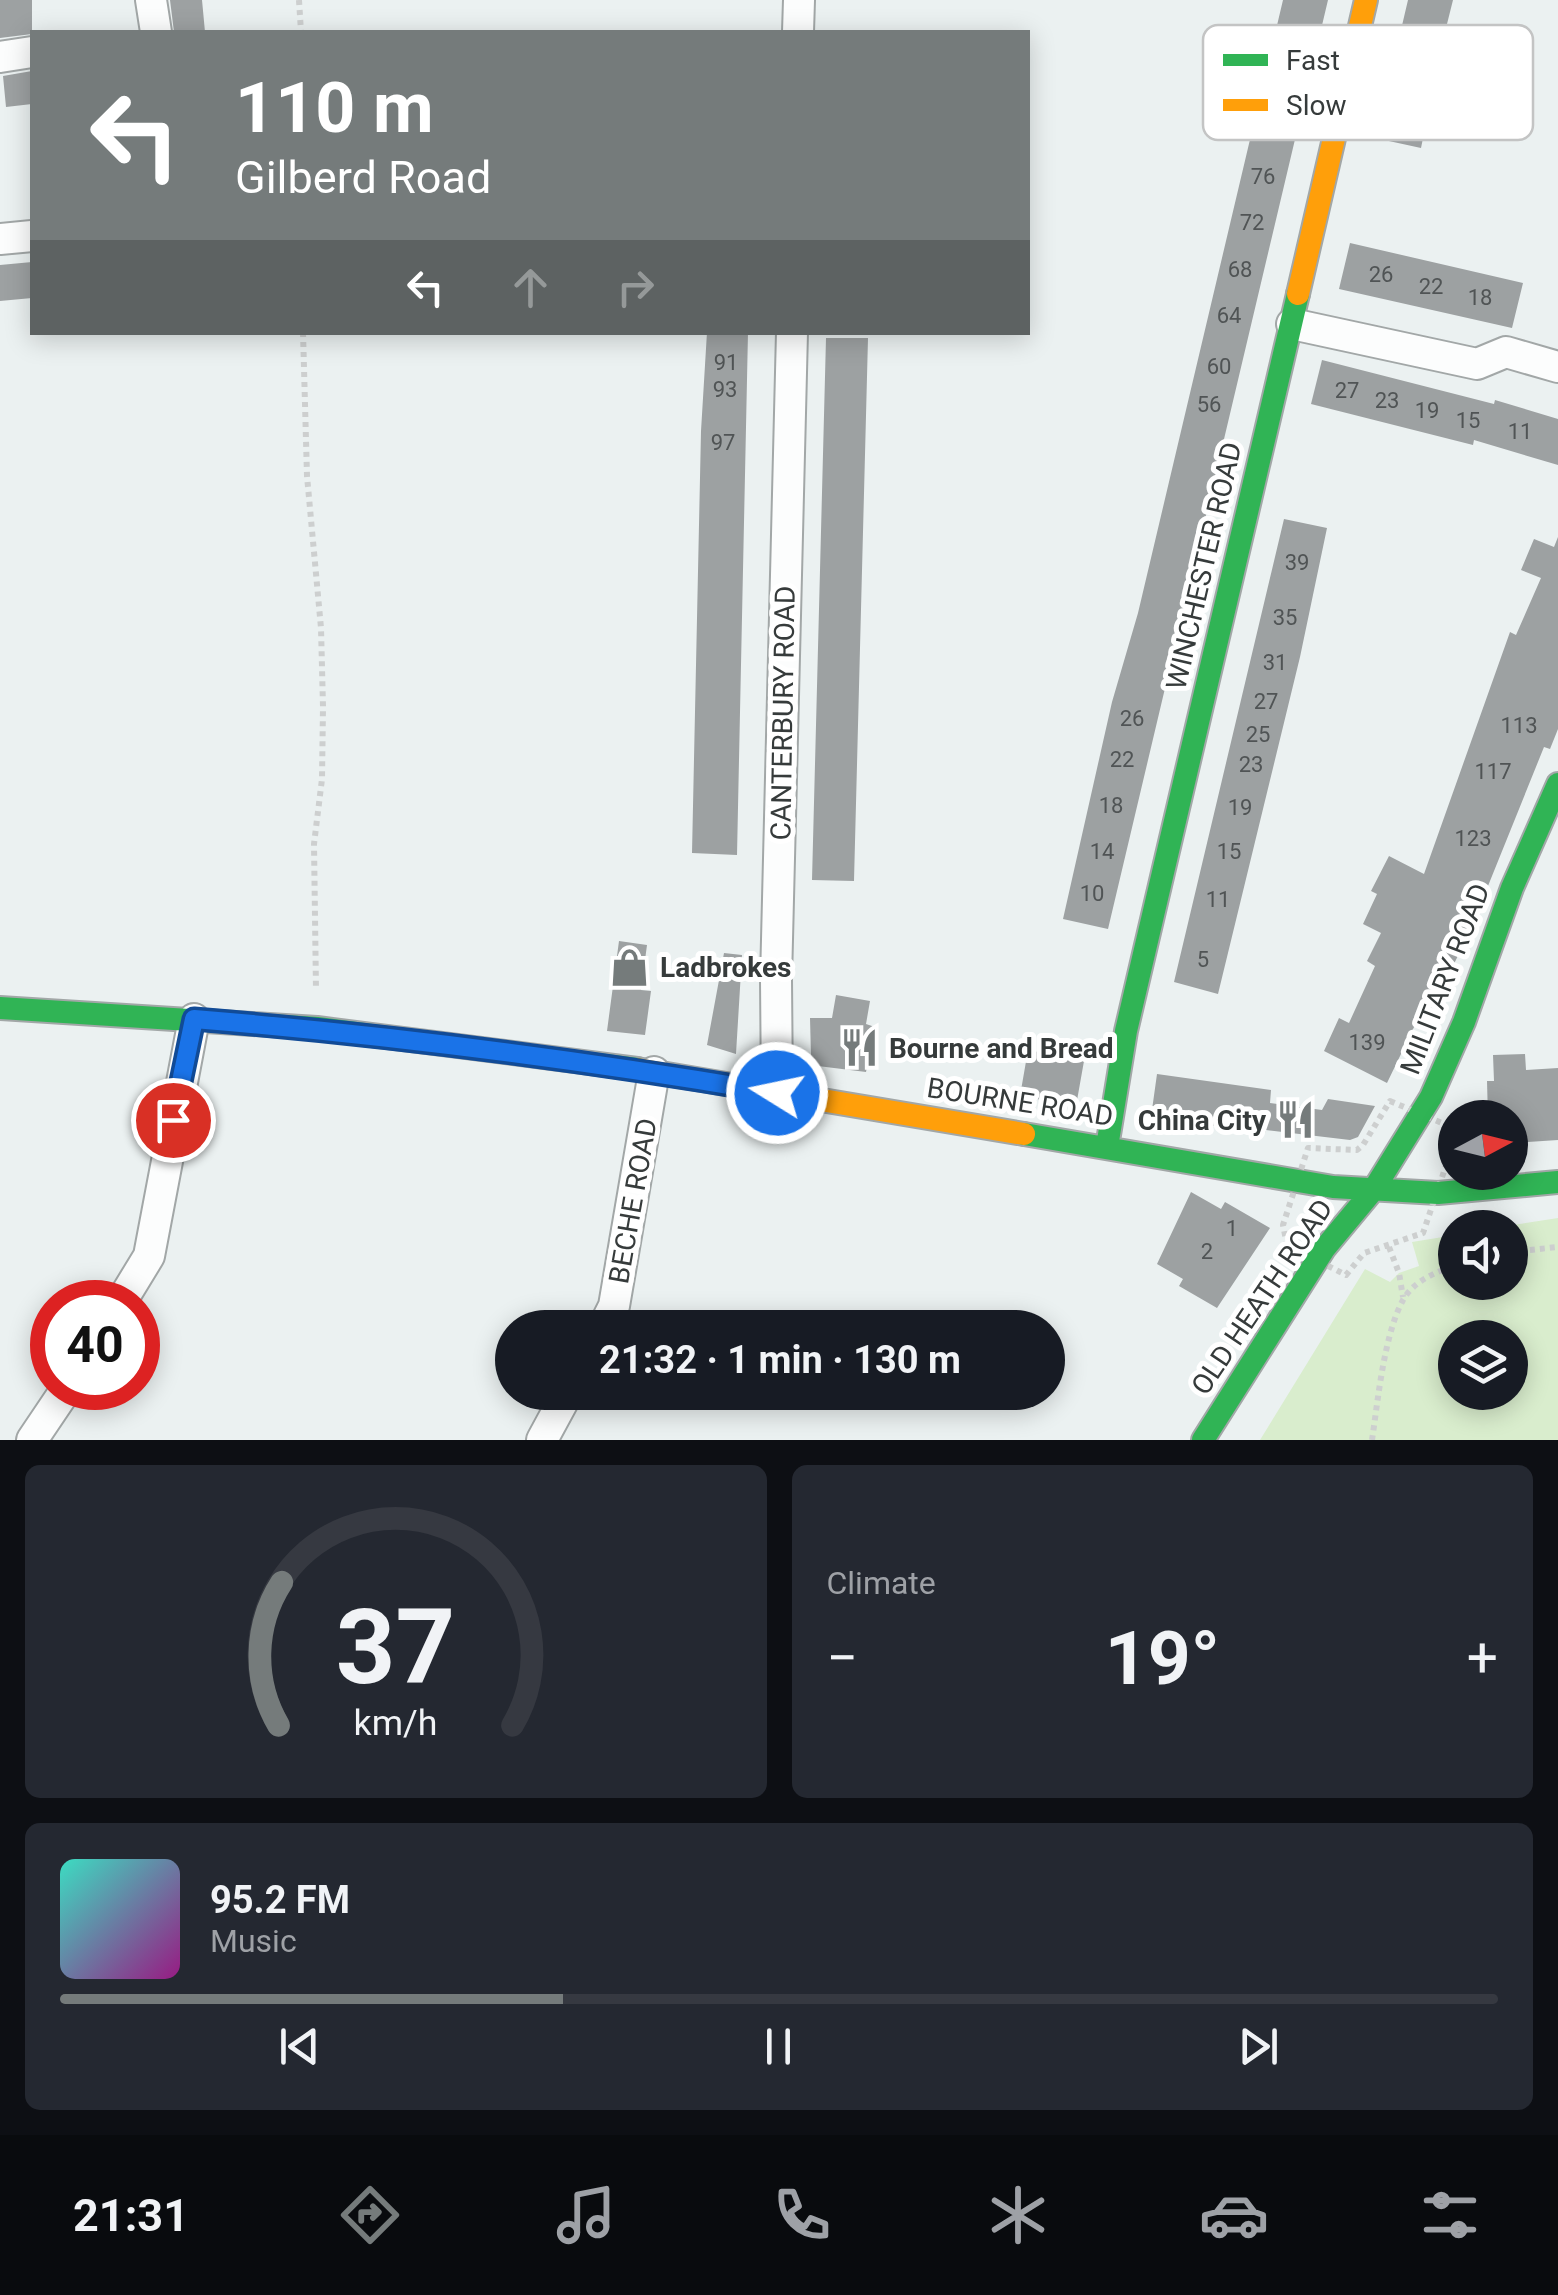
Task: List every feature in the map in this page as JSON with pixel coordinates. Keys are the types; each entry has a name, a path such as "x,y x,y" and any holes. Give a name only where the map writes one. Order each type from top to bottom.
{"street":[{"path":"151,0 156,30"},
{"path":"798,30 799,0"},
{"name":"WINCHESTER ROAD","path":"1360,25 1366,0"},
{"path":"0,56 30,52"},
{"name":"WINCHESTER ROAD","path":"1106,1146 1126,1030 1334,140"},
{"path":"0,239 30,236"},
{"path":"1292,324 1477,364 1506,352 1558,367"},
{"name":"CANTERBURY ROAD","path":"777,1093 776,980 792,335"},
{"name":"MILITARY ROAD","path":"1374,1190 1431,1097 1464,1022 1512,888 1558,784"},
{"name":"BOURNE ROAD","path":"0,1008 317,1028 654,1072 1333,1187 1438,1193 1558,1182"},
{"path":"134,1280 149,1256 194,1019"},
{"name":"BECHE ROAD","path":"612,1310 654,1072"},
{"name":"OLD HEATH ROAD","path":"1203,1440 1324,1249 1374,1190"},
{"path":"32,1440 52,1410"},
{"path":"542,1440 558,1410"}],"path":[{"path":"299,0 301,30"},
{"path":"304,335 308,476 323,687 322,778 314,844 317,1028"},
{"path":"1528,1250 1558,1246"},
{"path":"1389,1247 1404,1298"},
{"path":"1372,1440 1386,1353 1404,1298 1430,1273 1438,1271"}],"green space":[{"path":"1558,1218 1558,1440 1260,1440 1365,1269 1390,1282 1399,1273 1419,1266 1412,1242 1438,1238 1438,1300 1528,1300 1528,1223"}],"building":[{"path":"0,0 32,0 30,34 0,38"},
{"path":"170,0 202,0 205,30 174,30"},
{"path":"1283,0 1328,0 1322,25 1277,25"},
{"path":"1408,0 1453,0 1447,25 1402,25"},
{"path":"30,71 30,104 6,107 3,76"},
{"path":"1250,140 1295,140 1108,929 1063,919 1112,702 1138,613"},
{"path":"1384,140 1423,140 1421,148"},
{"path":"1350,243 1523,283 1512,328 1339,289"},
{"path":"30,262 30,298 0,301 0,265"},
{"path":"707,335 748,335 737,855 692,853 701,431"},
{"path":"826,338 868,338 854,881 812,880"},
{"path":"1322,360 1494,404 1495,400 1558,419 1558,465 1474,440 1473,445 1311,404"},
{"path":"1284,519 1327,528 1300,657 1218,994 1174,982"},
{"path":"1558,537 1558,729 1550,749 1544,747 1469,933 1452,968 1444,965 1387,1083 1324,1051 1339,1018 1349,1023 1375,966 1367,961 1381,933 1363,924 1377,894 1371,891 1389,856 1424,874 1510,632 1516,635 1541,578 1521,570 1534,539 1554,547"},
{"name":"Ladbrokes","path":"619,941 647,945 641,990 651,991 645,1035 607,1031"},
{"path":"724,953 742,955 736,1054 707,1045"},
{"path":"836,995 870,1001 866,1024 875,1027 866,1072 818,1066 811,1056 810,1018 832,1018"},
{"path":"1028,1050 1084,1061 1076,1106 1020,1096"},
{"path":"1525,1054 1526,1070 1558,1068 1558,1140 1528,1142 1528,1100 1488,1100 1487,1081 1494,1081 1493,1055"},
{"path":"1157,1074 1271,1090 1270,1103 1322,1110 1328,1099 1375,1106 1358,1137 1350,1140 1151,1117"},
{"path":"1191,1192 1221,1209 1225,1202 1270,1228 1217,1308 1179,1286 1183,1279 1157,1264"}],"traffic: fast":[{"path":"1107,1147 1126,1031 1298,294"},
{"path":"1203,1440 1324,1249 1374,1189 1431,1097 1464,1022 1512,888 1558,784"},
{"path":"0,1008 317,1028 637,1069"},
{"path":"1024,1134 1333,1187 1438,1193 1558,1182"}],"traffic: slow":[{"path":"1360,25 1366,0"},
{"path":"1298,294 1334,140"},
{"path":"637,1069 1024,1134"}],"place":[{"name":"Ladbrokes","path":"630,967"},
{"name":"Bourne and Bread","path":"859,1048"},
{"name":"China City","path":"1296,1120"}],"route":[{"path":"173,1120 194,1019 317,1028 475,1048 777,1093"}]}
